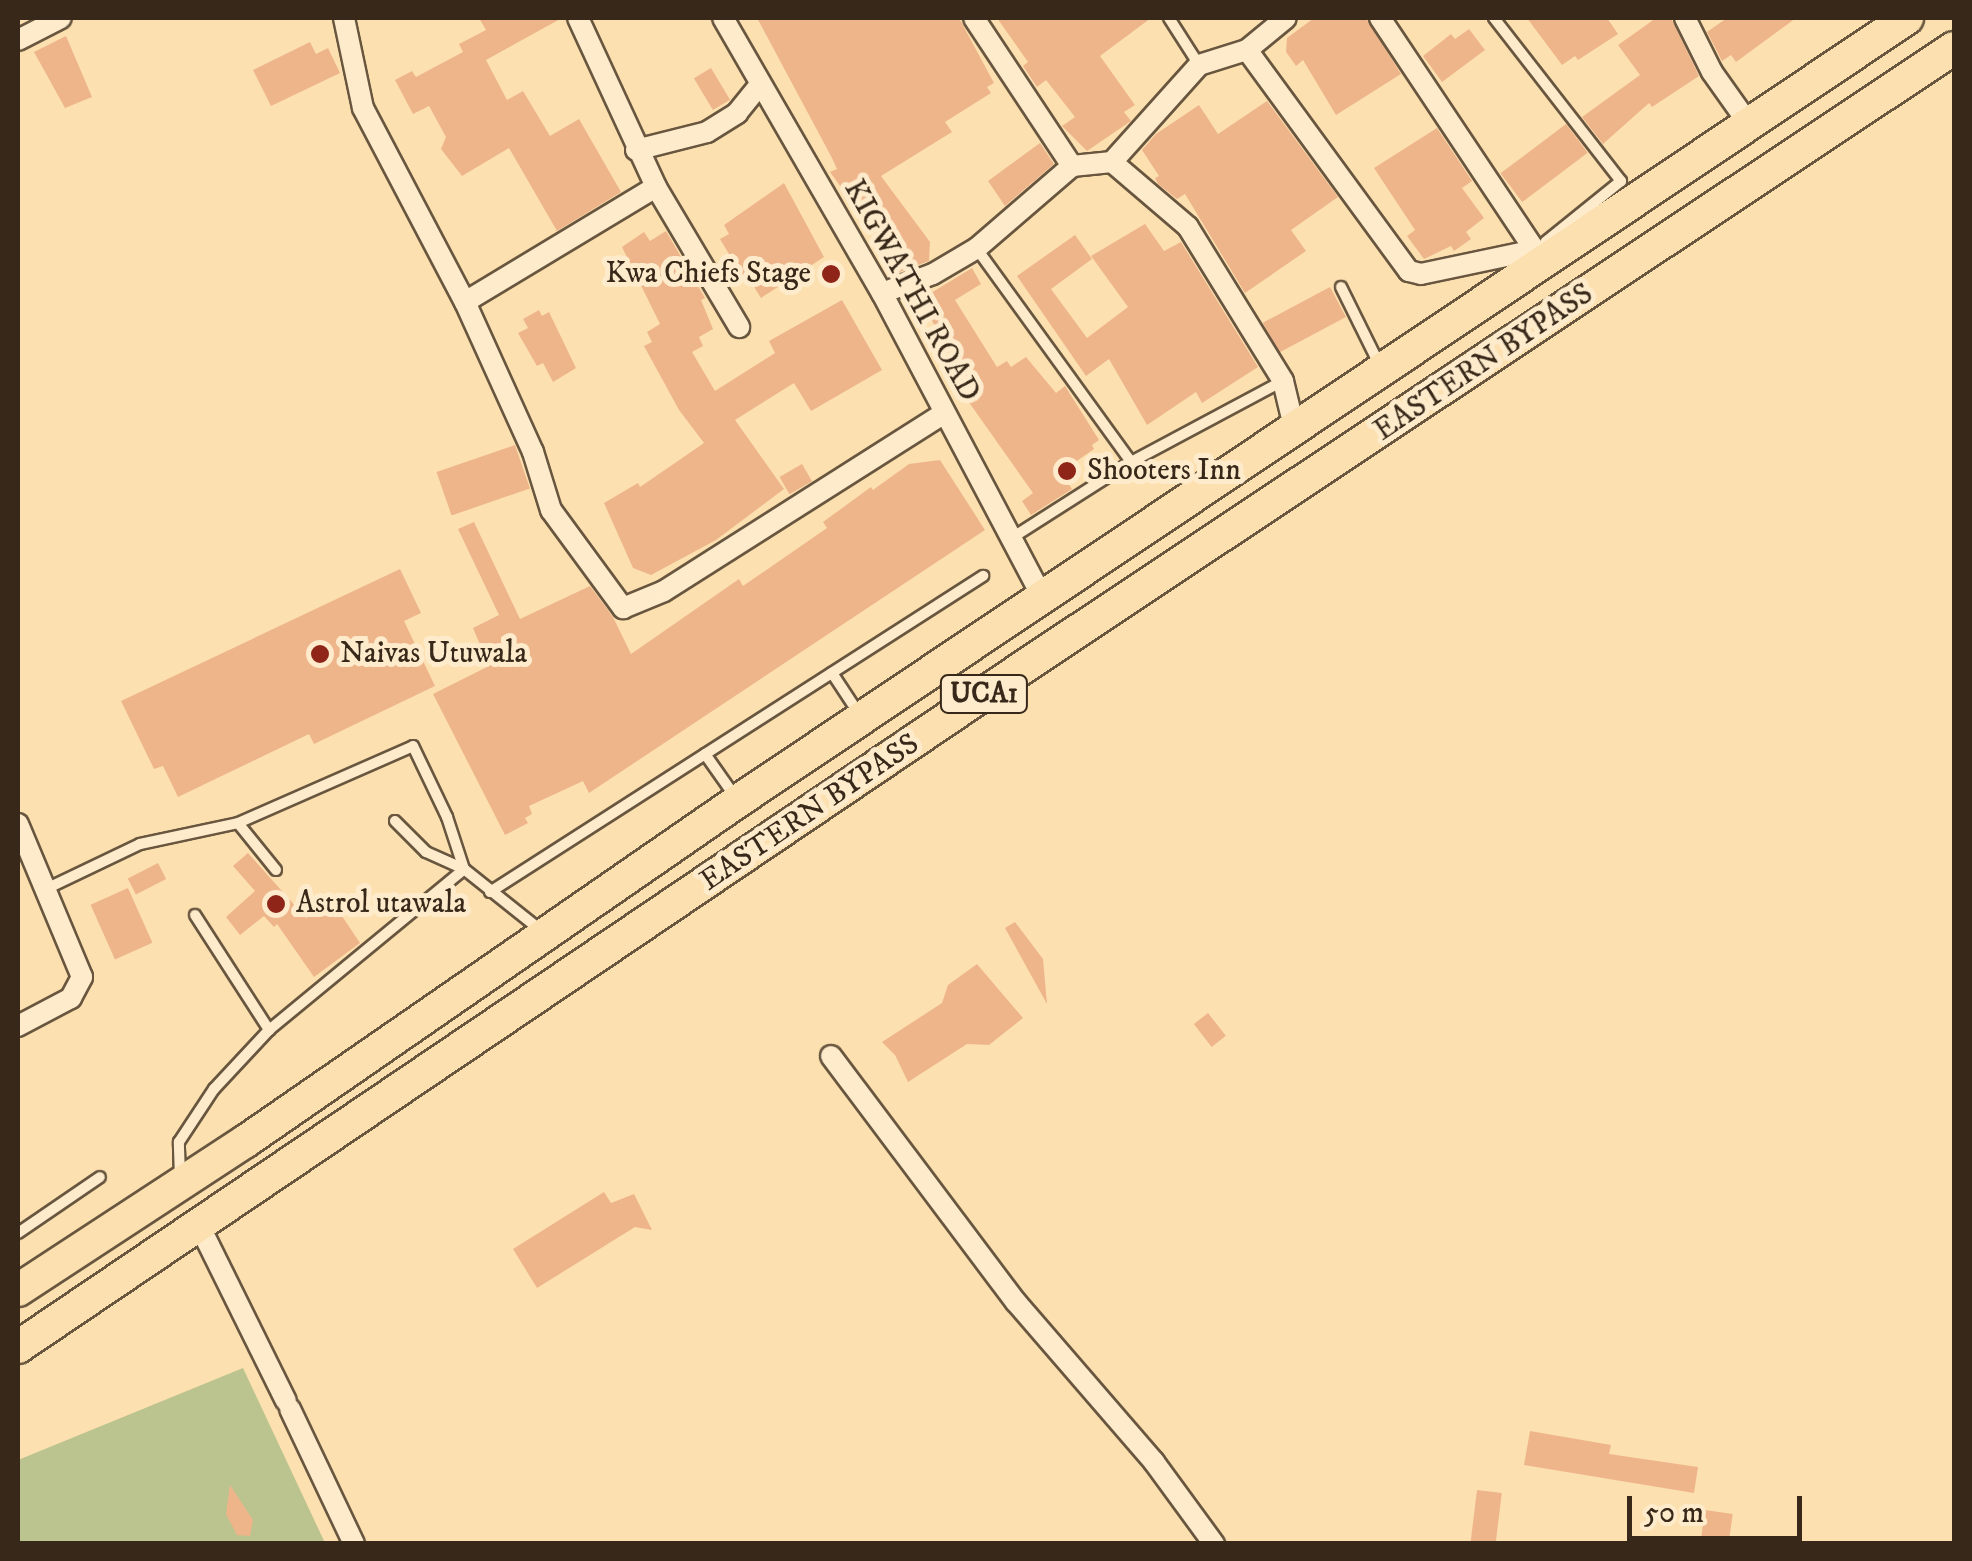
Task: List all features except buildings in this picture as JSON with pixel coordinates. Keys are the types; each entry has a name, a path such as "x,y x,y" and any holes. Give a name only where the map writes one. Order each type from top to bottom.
{"main road":[{"name":"EASTERN BYPASS","path":"18,1290 1042,596 1295,430 1531,261 1749,124 1888,23"},
{"name":"EASTERN BYPASS","path":"18,1347 1028,664 1954,48"}],"street":[{"path":"18,40 61,18"},
{"path":"344,18 364,108 465,302 533,452 551,510 624,608 664,591 944,414"},
{"path":"578,18 636,150 740,326"},
{"name":"KIGWATHI ROAD","path":"723,18 882,293 1042,596"},
{"path":"974,18 1072,166"},
{"path":"882,293 933,274 976,248 1072,166 1112,162 1199,65 1247,50 1286,18"},
{"path":"1247,50 1409,271 1422,274 1531,261 1380,18"},
{"path":"1686,18 1712,72 1749,124"},
{"path":"636,150 706,132 738,113 760,85"},
{"path":"1112,162 1188,226 1283,382 1295,430"},
{"path":"465,302 656,187"},
{"path":"18,824 82,977 71,998 18,1026"},
{"path":"831,1056 1016,1302 1154,1462 1214,1544"},
{"path":"199,1225 354,1544"}],"lane":[{"path":"1168,18 1199,65"},
{"path":"1494,18 1621,181 1531,261"},
{"path":"976,248 1131,462"},
{"path":"1341,287 1382,369"},
{"path":"1010,539 1131,462 1283,382"},
{"path":"490,892 983,576"},
{"path":"832,673 861,718"},
{"path":"48,888 140,844 238,824 412,746 447,817 464,869"},
{"path":"705,754 738,801"},
{"path":"395,821 426,852 464,869 546,934"},
{"path":"238,824 276,870"},
{"path":"180,1183 179,1142 214,1089 269,1030 464,869"},
{"path":"195,916 269,1030"},
{"path":"18,1233 100,1177"}],"green space":[{"path":"243,1368 325,1543 18,1544 18,1460"}],"place":[{"name":"Kwa Chiefs Stage","path":"831,274"},
{"name":"Shooters Inn","path":"1067,471"},
{"name":"Naivas Utuwala","path":"320,654"},
{"name":"Astrol utawala","path":"276,904"}]}
